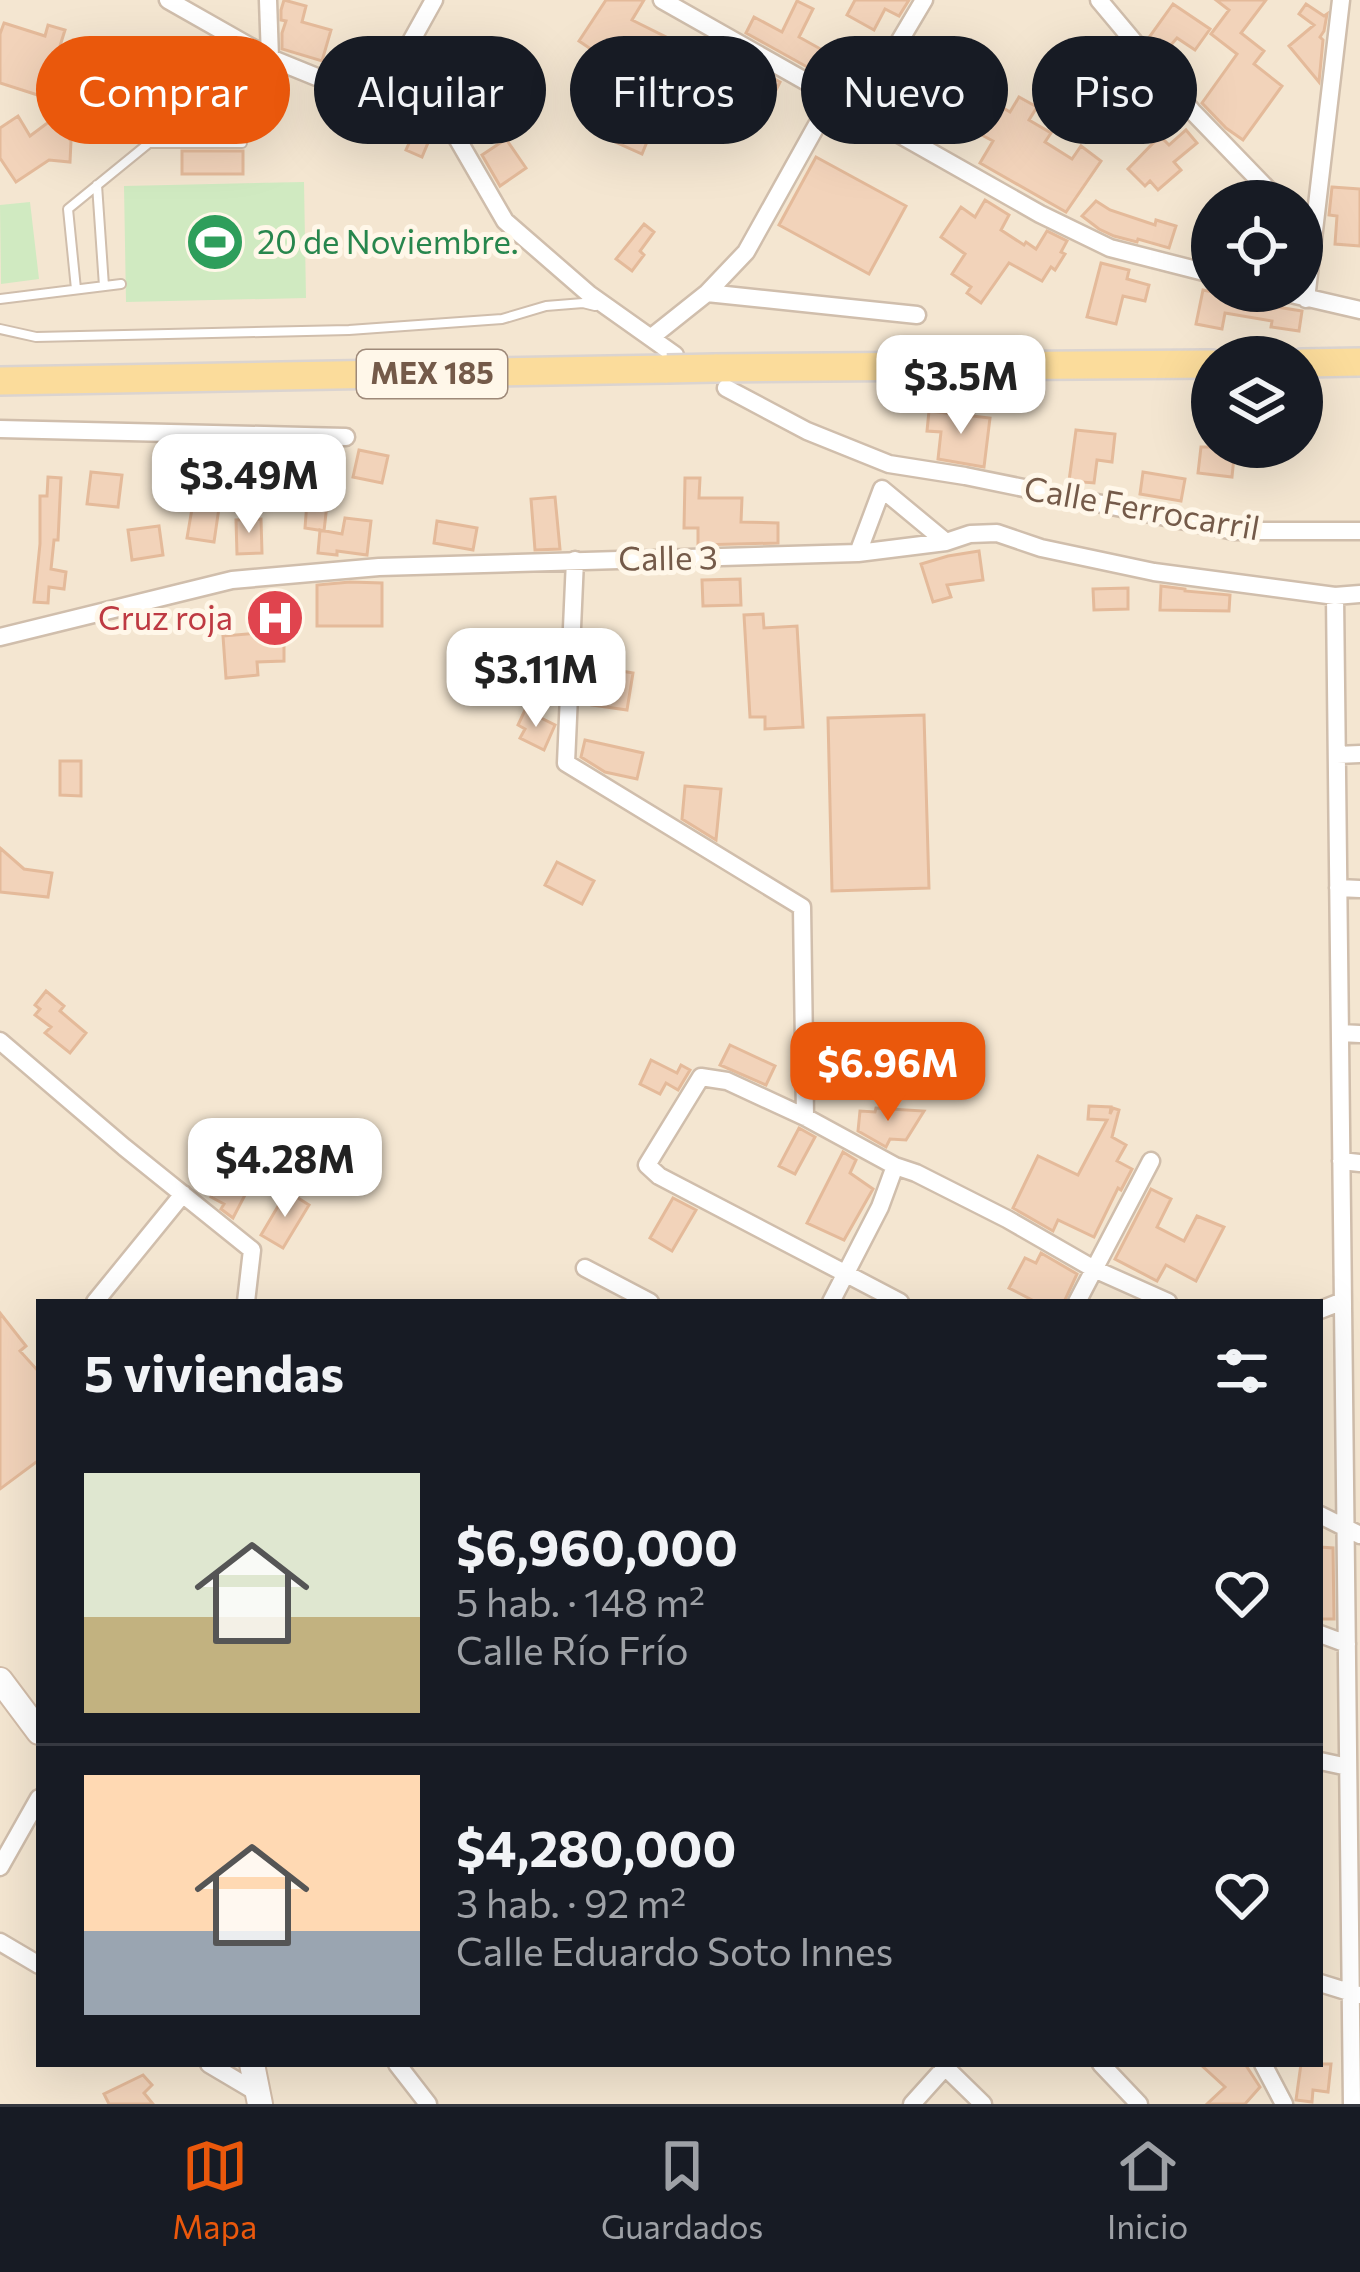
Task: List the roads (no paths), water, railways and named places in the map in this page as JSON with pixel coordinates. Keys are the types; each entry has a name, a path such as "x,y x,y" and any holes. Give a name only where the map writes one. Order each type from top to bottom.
{"main road":[{"name":"MEX 185","path":"0,381 671,362 721,378 1191,365"},
{"path":"1323,363 1360,362"}],"street":[{"path":"168,0 231,36"},
{"path":"268,0 269,36"},
{"path":"414,36 434,0"},
{"path":"902,36 924,0"},
{"path":"1099,0 1259,180"},
{"path":"1315,180 1341,0"},
{"path":"669,2 801,78"},
{"path":"460,144 505,221 589,294 652,336 671,362"},
{"path":"652,336 707,293 746,252 806,144"},
{"path":"918,144 1109,248 1191,269"},
{"path":"707,293 917,315"},
{"path":"1323,302 1357,308"},
{"name":"Calle Ferrocarril","path":"721,378 807,431 889,464 1234,531 1360,531"},
{"path":"0,429 346,437"},
{"path":"858,554 889,464"},
{"path":"882,489 946,542"},
{"name":"Calle 3","path":"0,637 232,580 379,567 858,554 997,533 1041,548 1154,572 1334,596 1360,594"},
{"path":"575,560 566,763 802,907 805,1117"},
{"path":"1334,596 1340,1034 1351,1162 1353,1532 1347,1644 1355,1863 1352,2104"},
{"path":"1336,755 1360,754"},
{"path":"1338,888 1360,889"},
{"path":"1340,1034 1360,1034"},
{"path":"0,1041 252,1250 246,1299"},
{"path":"895,1299 658,1176 647,1165 701,1077 727,1081 805,1117 1007,1219 1094,1269 1161,1299"},
{"path":"1079,1299 1151,1161"},
{"path":"832,1299 896,1166"},
{"path":"97,1299 183,1194"},
{"path":"585,1268 644,1299"},
{"path":"1323,1517 1353,1532"},
{"path":"1323,1635 1347,1644"},
{"path":"0,1680 36,1728"},
{"path":"1323,1763 1348,1767"},
{"path":"0,1867 36,1803"},
{"path":"0,1942 36,1963"},
{"path":"1323,1984 1356,1994"},
{"path":"213,2067 259,2098"},
{"path":"253,2067 259,2098"},
{"path":"399,2067 428,2104"},
{"path":"912,2104 943,2067"},
{"path":"947,2067 983,2104"},
{"path":"1104,2067 1139,2104"},
{"path":"1265,2067 1284,2104"}],"lane":[{"path":"76,290 68,208 148,144"},
{"path":"97,185 104,286"},
{"path":"0,299 121,284"},
{"path":"0,329 36,337 349,330 502,319 546,306 609,308"}],"place":[{"name":"20 de Noviembre.","path":"215,242"},
{"name":"Cruz roja","path":"275,618"}]}
